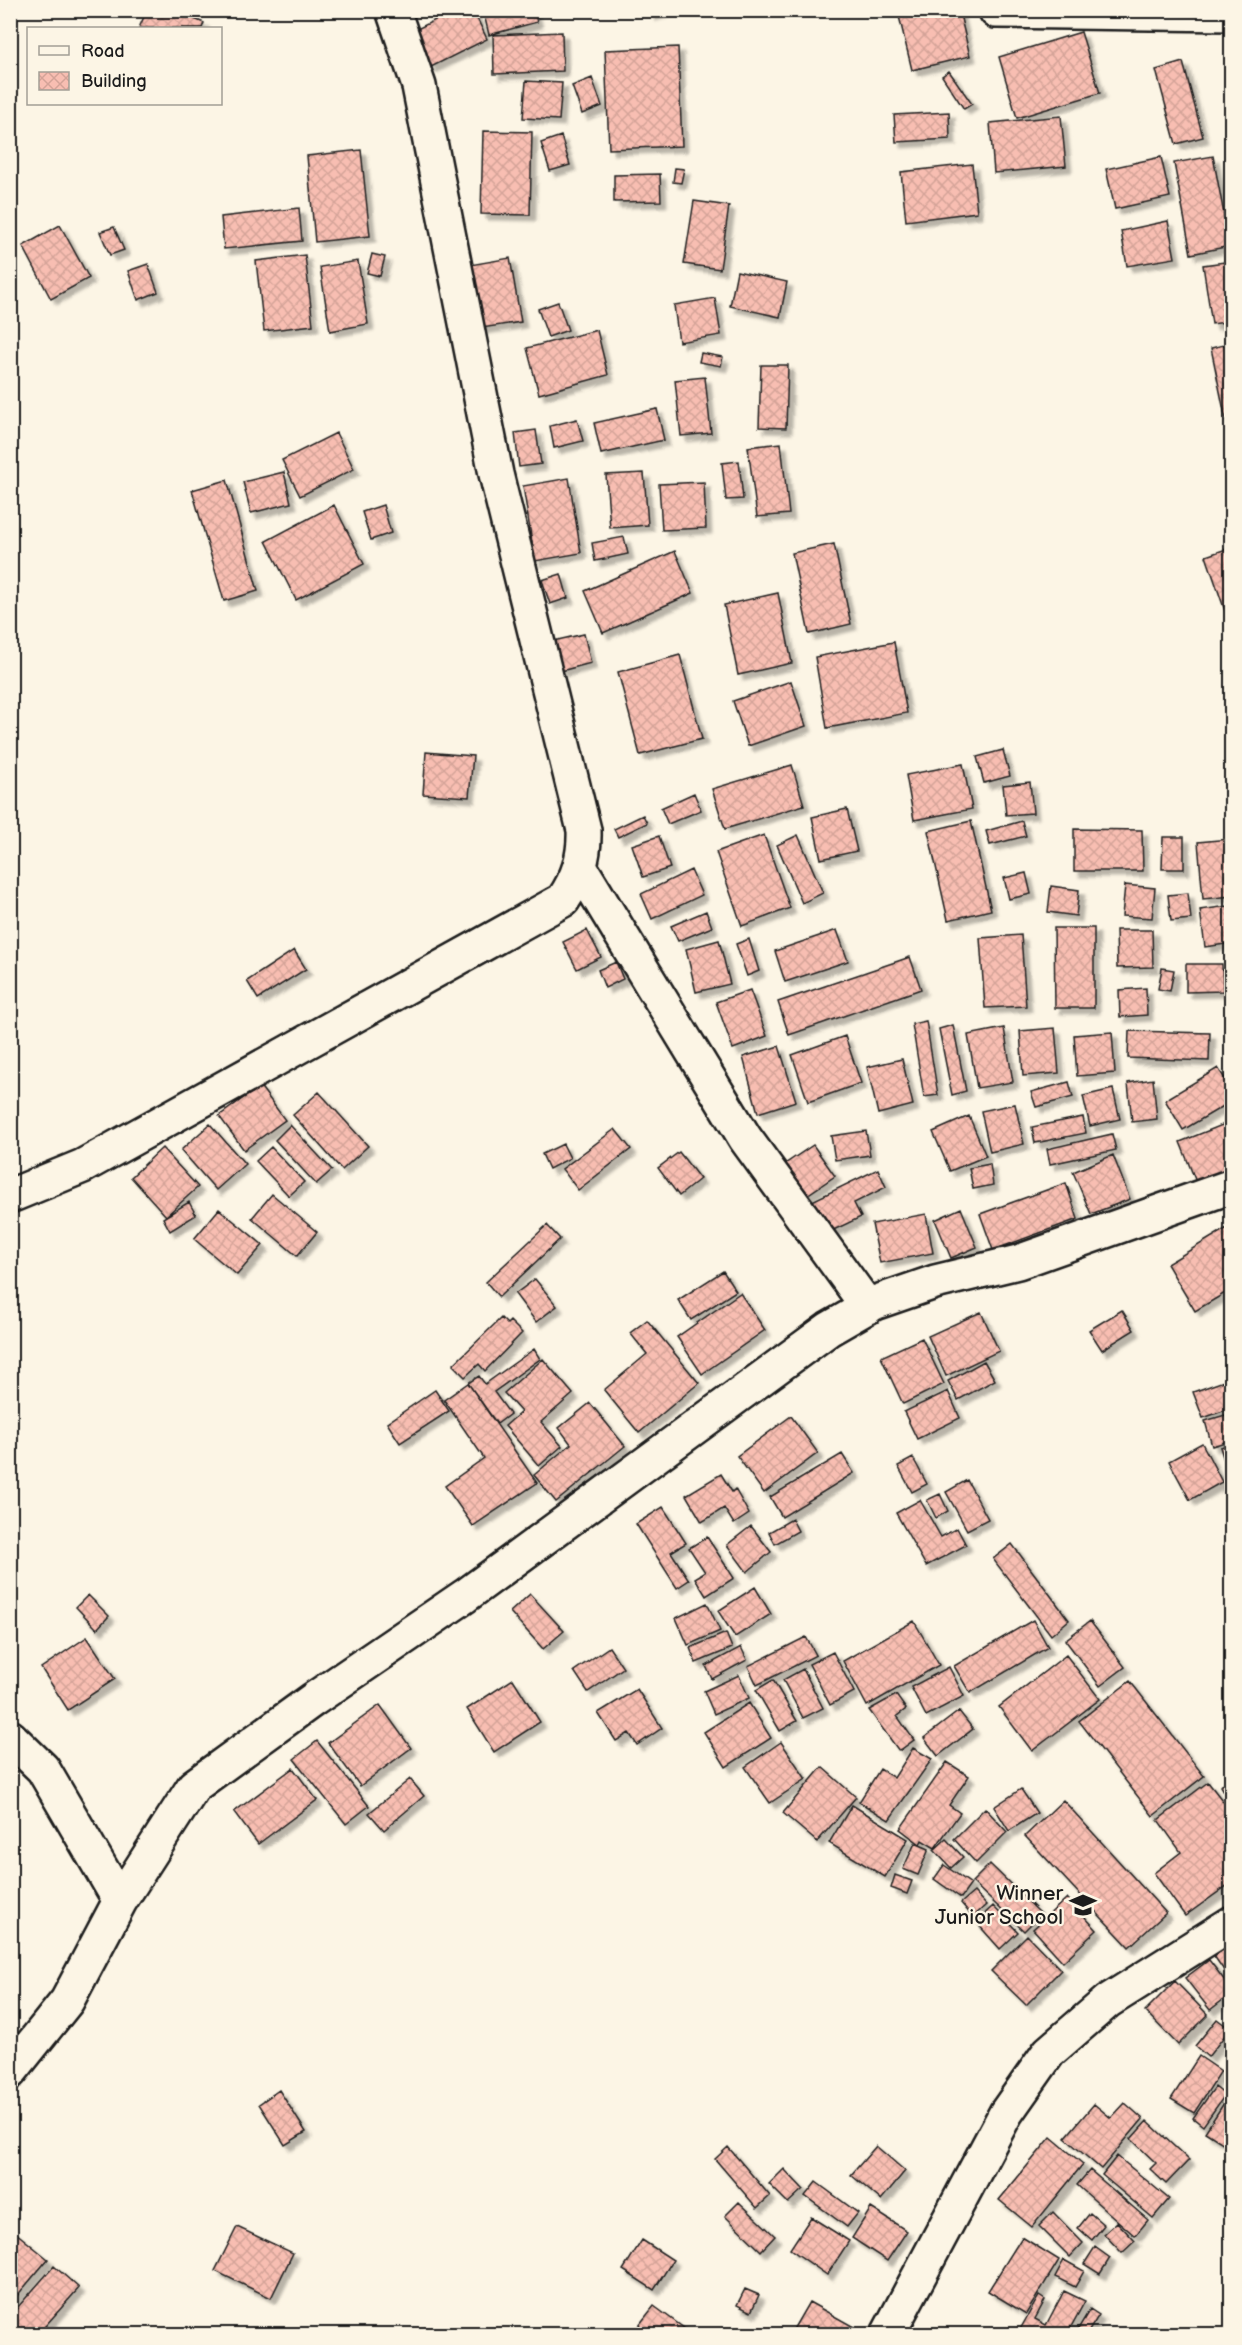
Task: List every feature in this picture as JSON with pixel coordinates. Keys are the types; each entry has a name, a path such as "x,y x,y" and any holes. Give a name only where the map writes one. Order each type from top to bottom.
{"street":[{"path":"10,1196 83,1166 563,900 576,881 585,848 584,830 496,474 419,86 393,10"},
{"path":"996,11 1232,14"},
{"path":"580,867 745,1138 868,1307"},
{"path":"10,2072 67,2001 120,1900 194,1786 314,1699 465,1596 830,1329 868,1307 935,1282 1018,1263 1232,1186"},
{"path":"10,1737 43,1769 120,1900"},
{"path":"888,2334 1006,2113 1049,2052 1108,2001 1232,1923"}],"building":[{"path":"147,10 173,10 204,23 202,27 139,27"},
{"path":"455,10 473,10 487,39 431,67 413,31"},
{"path":"483,10 534,10 537,22 489,35"},
{"path":"649,10 667,10 650,15"},
{"path":"904,10 959,10 970,56 912,70 898,12"},
{"path":"562,32 563,71 494,74 493,35"},
{"path":"1081,32 1100,93 1017,118 999,57"},
{"path":"678,47 682,146 609,149 605,50"},
{"path":"1183,62 1203,137 1176,144 1156,70"},
{"path":"949,71 972,104 964,109 942,76"},
{"path":"592,78 602,106 582,114 572,86"},
{"path":"526,81 562,83 559,120 523,118"},
{"path":"949,112 950,139 896,142 894,115"},
{"path":"1061,116 1066,166 994,173 990,123"},
{"path":"483,131 532,132 530,215 481,214"},
{"path":"561,136 570,165 550,171 541,143"},
{"path":"361,150 370,236 315,242 307,156"},
{"path":"1213,156 1230,246 1191,254 1174,163"},
{"path":"1161,157 1170,197 1115,209 1106,169"},
{"path":"972,164 977,212 906,221 901,172"},
{"path":"675,168 684,169 681,183 673,182"},
{"path":"660,174 661,201 614,202 614,175"},
{"path":"694,201 729,206 720,269 684,264"},
{"path":"299,208 302,241 224,249 221,217"},
{"path":"1168,221 1175,258 1127,266 1121,231"},
{"path":"60,225 89,278 51,299 23,246"},
{"path":"114,227 124,250 110,255 100,232"},
{"path":"372,254 385,257 380,276 367,273"},
{"path":"305,255 313,325 264,331 256,261"},
{"path":"510,258 521,322 475,329 464,266"},
{"path":"358,261 368,324 330,331 320,267"},
{"path":"1232,261 1232,321 1212,324 1203,265"},
{"path":"148,264 158,292 138,300 128,271"},
{"path":"737,271 787,282 780,317 730,306"},
{"path":"715,298 721,335 679,342 674,305"},
{"path":"558,302 568,330 548,337 538,309"},
{"path":"597,330 608,375 539,394 527,348"},
{"path":"1232,343 1232,440 1230,440 1211,348"},
{"path":"701,353 723,357 721,366 699,362"},
{"path":"761,365 788,365 786,428 759,427"},
{"path":"705,377 711,433 681,436 675,380"},
{"path":"657,409 664,440 601,454 594,423"},
{"path":"577,419 583,441 554,448 550,426"},
{"path":"536,430 541,464 519,467 515,433"},
{"path":"336,433 354,469 300,496 282,460"},
{"path":"781,443 789,514 757,517 748,447"},
{"path":"739,461 743,499 726,500 722,463"},
{"path":"284,472 291,503 251,513 243,482"},
{"path":"644,473 648,525 610,528 606,475"},
{"path":"569,478 581,553 535,561 523,486"},
{"path":"227,480 258,591 224,601 192,490"},
{"path":"704,482 706,528 662,530 659,484"},
{"path":"334,505 364,564 296,600 266,541"},
{"path":"383,505 391,533 371,540 362,512"},
{"path":"624,537 628,554 595,561 592,543"},
{"path":"834,544 851,624 809,634 792,553"},
{"path":"1232,547 1232,631 1206,556"},
{"path":"675,551 693,593 603,633 585,591"},
{"path":"561,574 568,598 550,604 542,580"},
{"path":"778,593 792,663 738,675 724,605"},
{"path":"584,634 591,663 561,671 553,641"},
{"path":"894,642 907,713 827,728 815,657"},
{"path":"680,655 702,739 640,755 618,672"},
{"path":"791,681 806,726 748,746 733,701"},
{"path":"1003,750 1010,776 984,783 977,757"},
{"path":"426,752 473,756 469,797 423,794"},
{"path":"963,764 972,809 914,820 906,775"},
{"path":"792,765 804,805 725,829 712,789"},
{"path":"1030,782 1033,813 1006,815 1003,785"},
{"path":"694,793 701,810 668,824 661,808"},
{"path":"847,809 857,851 821,859 812,817"},
{"path":"643,815 647,823 618,837 614,829"},
{"path":"971,821 991,910 948,920 928,831"},
{"path":"1022,821 1026,836 990,845 986,831"},
{"path":"1074,829 1142,830 1143,871 1074,871"},
{"path":"764,835 790,908 742,926 716,852"},
{"path":"798,835 823,893 802,903 777,845"},
{"path":"659,836 670,868 643,877 632,845"},
{"path":"1163,837 1184,837 1184,869 1162,869"},
{"path":"1229,839 1232,896 1203,899 1198,842"},
{"path":"691,870 702,895 652,919 641,894"},
{"path":"1026,873 1031,894 1009,899 1004,878"},
{"path":"1125,885 1155,888 1152,918 1122,916"},
{"path":"1051,886 1079,890 1076,916 1048,912"},
{"path":"1188,893 1191,919 1171,921 1168,895"},
{"path":"1228,906 1232,943 1205,947 1200,910"},
{"path":"706,911 712,927 678,941 671,926"},
{"path":"1054,928 1094,928 1094,1008 1055,1008"},
{"path":"587,930 601,957 577,969 563,942"},
{"path":"837,930 848,961 785,982 775,951"},
{"path":"1116,930 1152,930 1153,967 1117,968"},
{"path":"1021,935 1026,1006 985,1008 980,938"},
{"path":"749,939 759,971 747,976 736,944"},
{"path":"719,940 730,984 696,992 686,949"},
{"path":"294,950 306,969 258,999 247,981"},
{"path":"910,957 921,989 789,1035 778,1002"},
{"path":"616,962 623,979 605,988 598,970"},
{"path":"1186,964 1222,964 1223,991 1186,992"},
{"path":"1162,968 1174,970 1170,991 1158,989"},
{"path":"1146,988 1147,1015 1120,1017 1119,990"},
{"path":"750,990 767,1036 733,1049 716,1002"},
{"path":"926,1021 938,1095 924,1097 912,1024"},
{"path":"953,1025 966,1091 952,1095 939,1029"},
{"path":"1004,1028 1013,1082 977,1088 968,1035"},
{"path":"1055,1028 1059,1073 1023,1076 1020,1031"},
{"path":"1129,1031 1210,1033 1209,1061 1128,1058"},
{"path":"1112,1032 1115,1073 1077,1076 1074,1035"},
{"path":"845,1036 861,1083 808,1102 792,1055"},
{"path":"779,1046 796,1101 758,1113 743,1057"},
{"path":"902,1059 913,1105 878,1114 867,1067"},
{"path":"1218,1068 1232,1090 1232,1101 1183,1130 1165,1100"},
{"path":"1153,1079 1157,1119 1132,1122 1128,1083"},
{"path":"1069,1082 1073,1097 1036,1107 1031,1092"},
{"path":"260,1086 285,1120 244,1150 219,1116"},
{"path":"1113,1089 1120,1119 1090,1126 1083,1096"},
{"path":"319,1092 368,1146 342,1170 293,1115"},
{"path":"1015,1104 1024,1144 990,1152 981,1111"},
{"path":"969,1116 986,1156 950,1171 933,1132"},
{"path":"1083,1117 1086,1133 1035,1143 1032,1127"},
{"path":"1232,1121 1232,1168 1196,1182 1180,1142"},
{"path":"210,1124 245,1164 216,1190 181,1150"},
{"path":"290,1125 332,1170 316,1184 275,1140"},
{"path":"615,1129 631,1149 578,1190 562,1169"},
{"path":"866,1131 870,1155 835,1160 831,1136"},
{"path":"1112,1134 1116,1150 1050,1164 1047,1149"},
{"path":"563,1144 570,1158 549,1169 542,1154"},
{"path":"813,1145 835,1176 804,1197 782,1166"},
{"path":"271,1147 304,1182 289,1196 256,1161"},
{"path":"162,1148 198,1187 166,1216 131,1177"},
{"path":"679,1152 700,1179 679,1196 658,1168"},
{"path":"1113,1155 1130,1199 1091,1214 1073,1172"},
{"path":"990,1164 993,1185 973,1189 969,1168"},
{"path":"878,1169 886,1187 854,1203 861,1217 825,1234 808,1203"},
{"path":"1066,1183 1078,1219 993,1250 980,1214"},
{"path":"272,1194 317,1232 297,1256 252,1218"},
{"path":"189,1202 196,1215 170,1231 163,1218"},
{"path":"961,1208 977,1247 951,1258 935,1220"},
{"path":"219,1209 263,1245 237,1275 194,1239"},
{"path":"926,1214 933,1253 880,1263 872,1224"},
{"path":"547,1225 560,1239 499,1297 486,1282"},
{"path":"1227,1228 1232,1235 1232,1289 1195,1311 1167,1264"},
{"path":"723,1271 736,1291 691,1320 678,1300"},
{"path":"535,1279 557,1306 536,1322 515,1294"},
{"path":"740,1293 765,1330 702,1374 677,1337"},
{"path":"1122,1310 1134,1330 1102,1350 1089,1330"},
{"path":"981,1312 999,1351 946,1376 928,1336"},
{"path":"501,1318 507,1324 510,1321 522,1333 485,1371 479,1364 465,1377 453,1365"},
{"path":"647,1320 699,1383 639,1433 604,1390 647,1354 630,1333"},
{"path":"922,1338 944,1384 903,1404 881,1357"},
{"path":"534,1349 540,1359 494,1392 510,1414 497,1424 468,1383 479,1376 485,1384"},
{"path":"543,1359 573,1394 541,1422 562,1446 539,1466 505,1426 521,1412 504,1393"},
{"path":"984,1361 995,1380 958,1400 948,1381"},
{"path":"1232,1378 1232,1408 1203,1418 1193,1392"},
{"path":"468,1383 537,1483 473,1526 445,1486 484,1458 444,1400"},
{"path":"435,1390 449,1411 400,1443 387,1423"},
{"path":"948,1391 960,1418 917,1439 904,1412"},
{"path":"590,1403 625,1446 556,1502 534,1475 571,1444 559,1428"},
{"path":"1232,1413 1232,1440 1212,1446 1205,1421"},
{"path":"791,1416 818,1453 764,1493 737,1456"},
{"path":"1202,1443 1222,1482 1190,1500 1169,1461"},
{"path":"1232,1444 1232,1468 1227,1470 1220,1447"},
{"path":"842,1454 854,1473 782,1517 770,1497"},
{"path":"913,1458 927,1484 912,1492 898,1466"},
{"path":"721,1474 732,1492 735,1489 749,1514 734,1524 724,1508 702,1522 686,1495"},
{"path":"967,1480 988,1519 967,1530 946,1492"},
{"path":"940,1494 948,1511 936,1518 927,1500"},
{"path":"920,1500 941,1537 957,1528 966,1545 926,1566 896,1513"},
{"path":"663,1507 686,1543 671,1552 689,1580 677,1588 636,1524"},
{"path":"792,1519 798,1531 775,1544 769,1532"},
{"path":"751,1526 771,1552 747,1572 727,1545"},
{"path":"707,1537 734,1578 706,1596 695,1578 705,1572 689,1548"},
{"path":"1012,1544 1069,1620 1051,1635 993,1559"},
{"path":"755,1587 771,1614 735,1637 718,1611"},
{"path":"530,1594 564,1631 543,1649 510,1612"},
{"path":"88,1595 109,1616 97,1629 76,1607"},
{"path":"707,1603 720,1631 688,1645 676,1618"},
{"path":"1033,1620 1048,1647 970,1693 954,1666"},
{"path":"914,1621 939,1665 867,1706 843,1661"},
{"path":"1090,1621 1125,1667 1100,1686 1065,1640"},
{"path":"726,1633 732,1648 696,1663 690,1648"},
{"path":"87,1637 115,1679 68,1710 41,1668"},
{"path":"806,1637 816,1655 757,1685 748,1666"},
{"path":"609,1647 623,1668 588,1692 574,1671"},
{"path":"741,1647 747,1660 712,1679 706,1666"},
{"path":"833,1652 854,1692 830,1705 809,1664"},
{"path":"1066,1655 1100,1699 1032,1751 999,1707"},
{"path":"949,1667 964,1696 926,1716 911,1687"},
{"path":"803,1669 823,1708 803,1718 783,1680"},
{"path":"739,1675 749,1698 714,1714 704,1691"},
{"path":"513,1679 540,1722 494,1752 467,1709"},
{"path":"773,1680 797,1721 780,1731 756,1690"},
{"path":"1130,1681 1204,1776 1153,1816 1079,1721"},
{"path":"637,1689 662,1728 637,1745 629,1733 616,1741 598,1713"},
{"path":"896,1695 906,1709 897,1716 914,1740 899,1751 869,1710"},
{"path":"749,1703 771,1738 726,1767 704,1732"},
{"path":"380,1705 411,1748 360,1786 328,1743"},
{"path":"959,1711 973,1729 938,1756 924,1738"},
{"path":"317,1741 369,1806 346,1824 294,1759"},
{"path":"781,1742 806,1779 770,1803 745,1767"},
{"path":"913,1748 932,1759 889,1820 859,1802 880,1769 894,1778"},
{"path":"947,1762 969,1776 949,1805 960,1813 935,1848 922,1840 920,1844 900,1829"},
{"path":"822,1767 856,1797 817,1842 783,1813"},
{"path":"293,1768 317,1800 258,1844 234,1812"},
{"path":"410,1779 424,1796 384,1830 369,1813"},
{"path":"1232,1779 1232,1805 1231,1805 1220,1786"},
{"path":"1208,1782 1232,1813 1232,1882 1185,1916 1154,1873 1181,1852 1158,1820"},
{"path":"1021,1789 1037,1813 1009,1831 994,1807"},
{"path":"1063,1800 1166,1913 1129,1947 1025,1836"},
{"path":"852,1805 908,1839 885,1877 829,1843"},
{"path":"985,1808 1007,1832 976,1863 954,1839"},
{"path":"946,1839 963,1857 951,1868 934,1850"},
{"path":"915,1843 929,1849 918,1875 903,1869"},
{"path":"990,1864 1041,1914 1024,1931 972,1882"},
{"path":"944,1865 971,1884 961,1898 934,1879"},
{"path":"895,1875 912,1881 907,1894 891,1888"},
{"path":"974,1892 986,1905 973,1917 961,1903"},
{"path":"1067,1898 1097,1930 1063,1962 1033,1929"},
{"path":"993,1906 1018,1932 1000,1949 976,1922"},
{"path":"1027,1935 1061,1970 1026,2005 991,1971"},
{"path":"1232,1944 1232,1982 1214,1956"},
{"path":"1209,1960 1232,1990 1232,1993 1210,2010 1185,1978"},
{"path":"1175,1981 1208,2015 1178,2045 1145,2011"},
{"path":"1217,2019 1230,2029 1208,2057 1195,2046"},
{"path":"1199,2056 1221,2071 1194,2113 1171,2099"},
{"path":"1215,2087 1225,2095 1203,2126 1193,2118"},
{"path":"279,2090 306,2132 285,2145 259,2104"},
{"path":"1228,2097 1232,2099 1232,2149 1205,2132"},
{"path":"1125,2103 1143,2119 1101,2169 1065,2138 1094,2104 1111,2118"},
{"path":"1147,2121 1189,2160 1166,2184 1150,2169 1156,2163 1131,2139"},
{"path":"1051,2137 1083,2164 1032,2227 999,2200"},
{"path":"876,2146 905,2171 881,2200 851,2175"},
{"path":"728,2147 770,2196 757,2208 715,2159"},
{"path":"1117,2156 1169,2199 1153,2218 1102,2175"},
{"path":"784,2169 803,2189 788,2203 769,2184"},
{"path":"1090,2170 1148,2220 1135,2236 1077,2185"},
{"path":"816,2182 858,2213 847,2227 805,2196"},
{"path":"739,2202 775,2236 761,2251 725,2216"},
{"path":"871,2208 907,2231 887,2261 852,2238"},
{"path":"1053,2212 1083,2243 1070,2257 1039,2226"},
{"path":"1090,2213 1104,2225 1092,2240 1078,2228"},
{"path":"811,2217 849,2241 827,2275 790,2249"},
{"path":"1117,2222 1135,2241 1122,2253 1104,2234"},
{"path":"237,2227 293,2253 271,2298 215,2271"},
{"path":"10,2228 48,2259 10,2304"},
{"path":"1022,2237 1059,2260 1026,2314 988,2291"},
{"path":"642,2240 673,2260 654,2290 623,2270"},
{"path":"1095,2247 1110,2258 1100,2274 1084,2264"},
{"path":"1064,2260 1084,2271 1075,2287 1055,2277"},
{"path":"54,2266 79,2288 38,2334 10,2332 10,2316"},
{"path":"745,2289 759,2295 751,2312 737,2305"},
{"path":"1064,2291 1085,2301 1067,2334 1018,2333 1039,2296 1045,2300 1035,2319 1046,2325"},
{"path":"809,2302 854,2327 850,2334 791,2333"},
{"path":"654,2306 692,2334 642,2334 635,2330"},
{"path":"1090,2309 1099,2315 1087,2334 1075,2334"}],"place":[{"name":"Winner Junior School","path":"1083,1905"}]}
